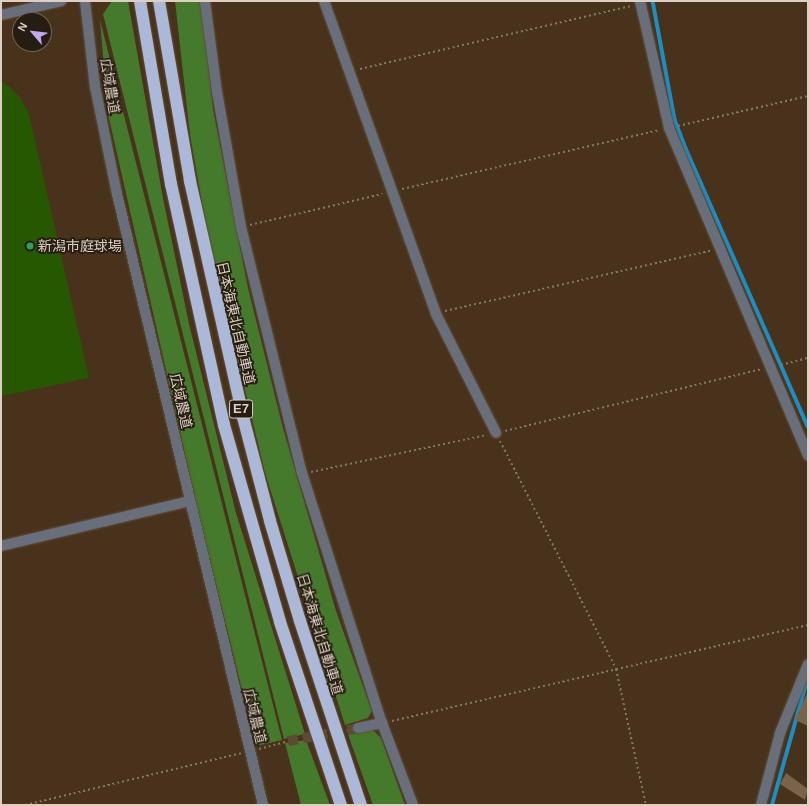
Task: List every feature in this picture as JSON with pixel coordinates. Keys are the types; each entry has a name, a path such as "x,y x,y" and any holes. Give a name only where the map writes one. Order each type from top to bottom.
{"highway":[{"name":"日本海東北自動車道","path":"164,2 163,26 190,180 243,417 270,521 300,621 361,805"},
{"name":"E7","path":"140,5 171,184 224,425 278,615 341,805"}],"street":[{"path":"1,14 61,1"},
{"name":"広域農道","path":"84,1 95,87 117,194 263,805"},
{"path":"205,1 217,92 241,227 302,473 382,723 413,805"},
{"path":"324,1 436,314 496,433"},
{"path":"641,2 669,128 808,456"},
{"path":"1,19 21,10"},
{"path":"1,546 190,501"},
{"path":"761,805 780,733 808,664"},
{"path":"358,728 382,723"}],"path":[{"path":"349,71 641,2"},
{"path":"241,227 808,96"},
{"path":"436,314 719,249"},
{"path":"302,473 496,433 808,358"},
{"path":"496,433 616,669 646,805"},
{"path":"382,723 808,625"},
{"path":"25,805 288,741"}],"green space":[{"path":"112,1 128,1 163,198 189,324 236,513 305,734 284,739 103,14"},
{"path":"175,1 201,1 213,109 248,288 283,428 336,611 372,711 368,718 345,725 265,473 247,398 204,214 190,135"},
{"path":"100,20 282,740 256,746 200,520 108,114"},
{"name":"新潟市庭球場","path":"1,82 10,87 21,99 29,114 89,378 1,396"},
{"path":"357,726 372,729 381,738 405,805 373,805 346,729"},
{"path":"306,740 330,805 301,805 285,743"}],"building":[{"path":"808,691 808,726 795,720"},
{"path":"786,773 808,789 805,800 780,784"}],"waterway":[{"path":"653,1 675,120 684,144 808,426"},
{"path":"772,805 808,677"}],"tunnel":[{"path":"288,741 358,728"}],"place":[{"name":"新潟市庭球場","path":"30,246"}]}
